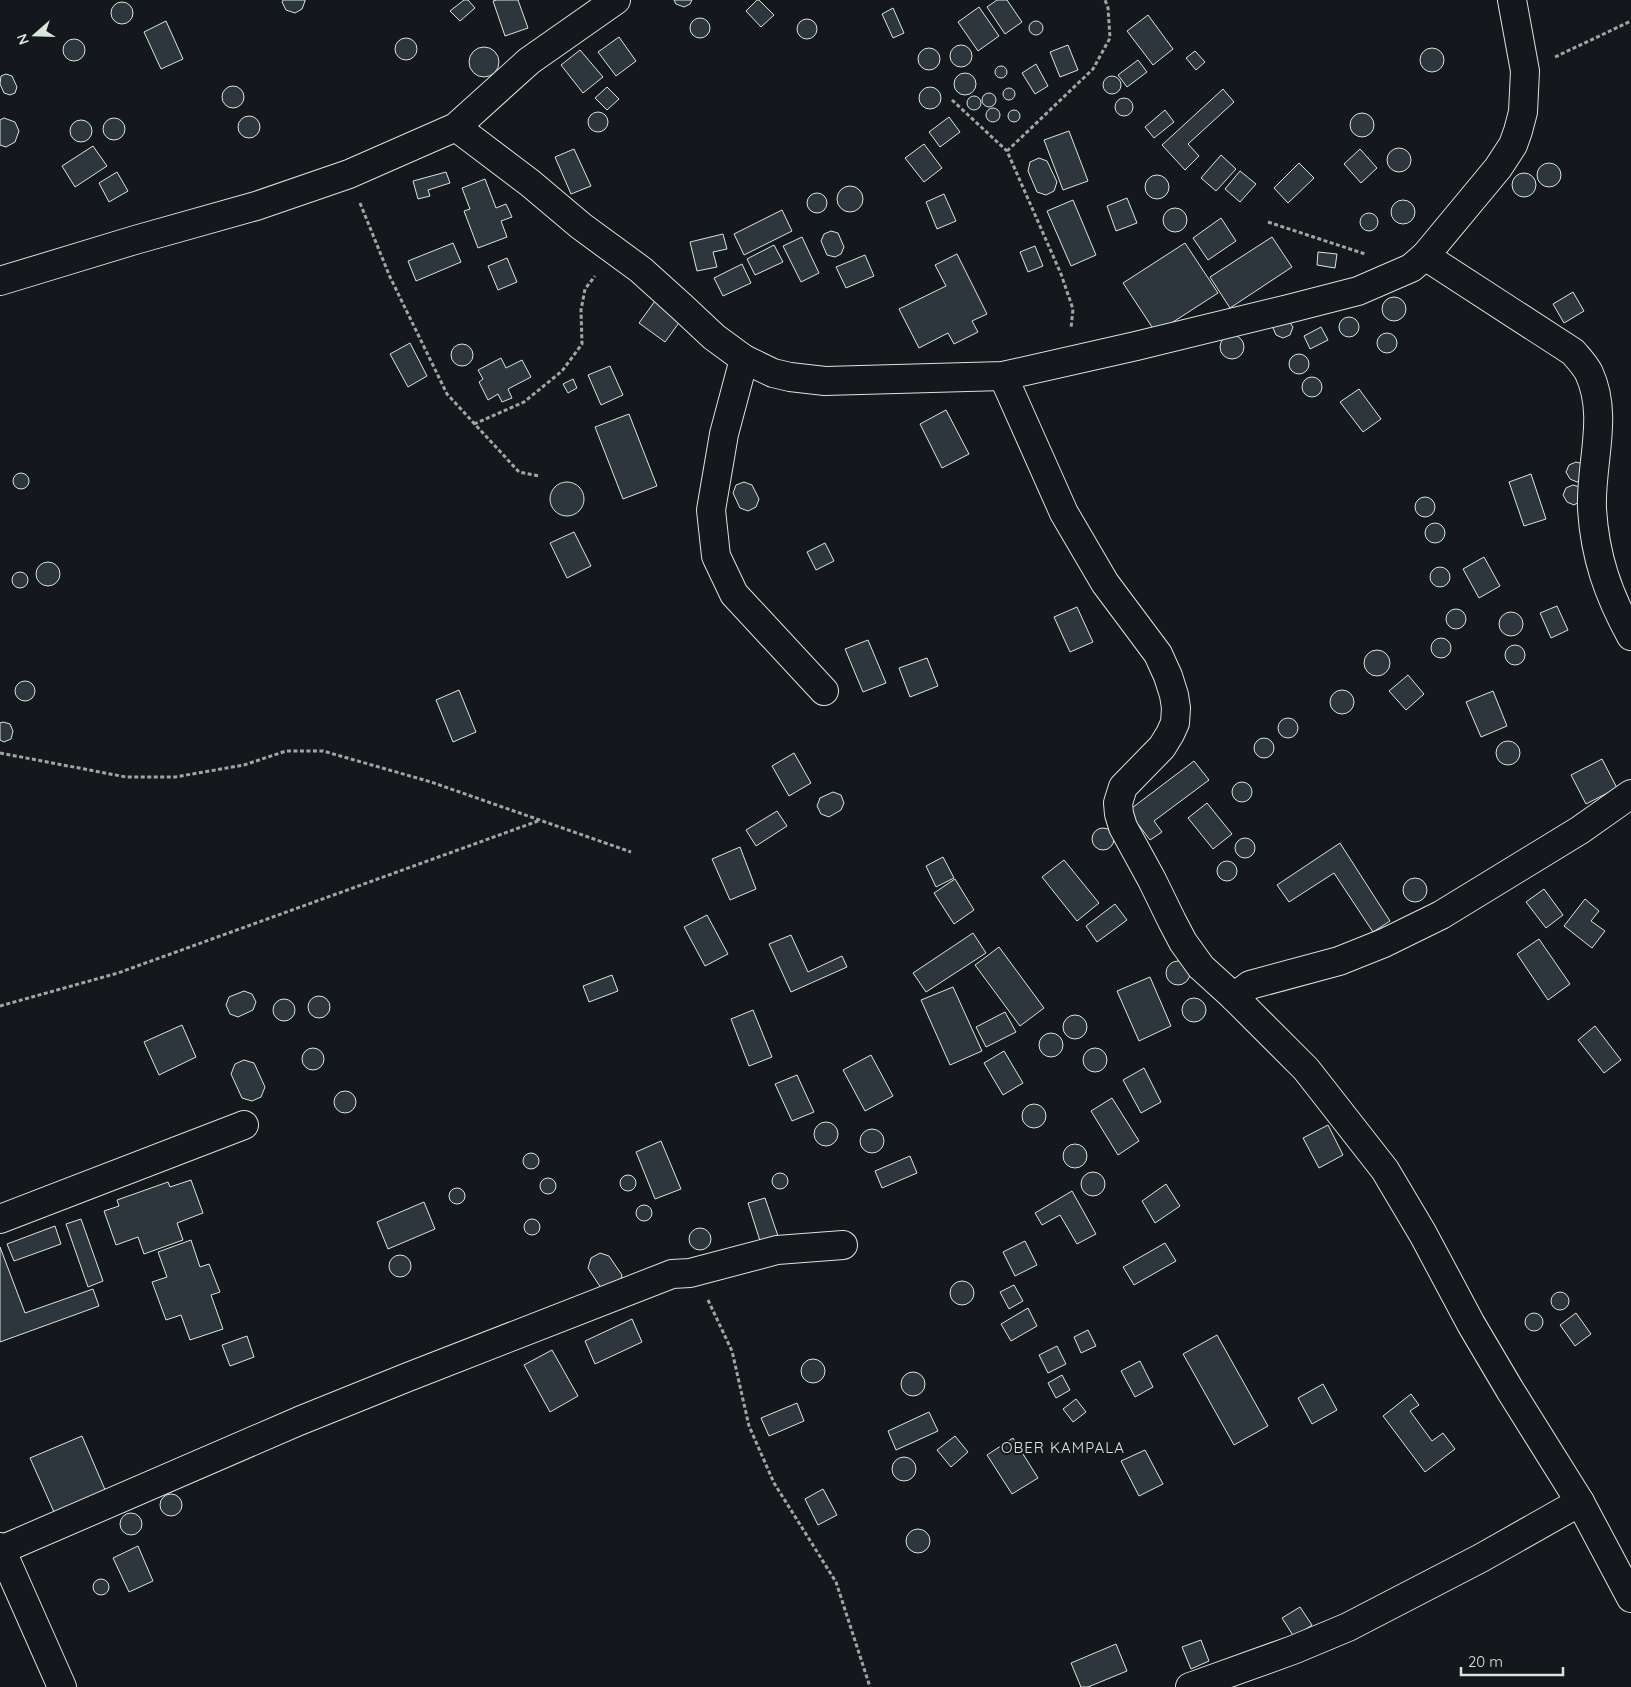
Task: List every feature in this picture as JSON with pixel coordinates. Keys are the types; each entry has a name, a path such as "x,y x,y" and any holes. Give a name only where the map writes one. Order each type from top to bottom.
{"street":[{"path":"0,281 256,206 348,174 456,127 529,61 616,0"},
{"path":"456,127 530,183 614,252 641,270 714,337 744,358 773,373 825,381 1003,376 1311,304 1358,291 1418,262 1498,168 1513,144 1523,112 1525,71 1512,0"},
{"path":"1418,262 1573,352 1588,372 1596,395 1599,417 1592,508 1596,550 1607,585 1631,636"},
{"path":"744,358 724,434 711,510 716,556 734,594 824,691"},
{"path":"1003,376 1064,512 1105,583 1158,654 1168,676 1175,702 1175,723 1162,747 1123,786 1118,803 1123,827 1183,942 1201,966 1306,1068 1385,1170 1423,1234 1500,1373 1580,1502 1631,1598"},
{"path":"1234,997 1250,985 1339,961 1384,943 1441,915 1580,830 1631,794"},
{"path":"0,1219 244,1125"},
{"path":"62,1687 1,1548 290,1425 672,1274 690,1273 777,1250 843,1245"},
{"path":"1190,1687 1293,1650 1348,1627 1481,1558 1580,1502"}],"path":[{"path":"1007,151 1094,68 1110,38 1108,8 1105,0"},
{"path":"1525,71 1631,21"},
{"path":"952,100 1007,151 1061,274 1073,309 1069,346 1050,366"},
{"path":"348,174 390,278 447,394 519,472 539,476"},
{"path":"1268,222 1418,262"},
{"path":"474,424 524,402 562,371 582,344 581,310 585,289 614,252"},
{"path":"0,753 126,777 175,778 244,765 286,751 323,751 431,782 631,852"},
{"path":"0,1006 118,973 539,821"},
{"path":"690,1273 706,1294 732,1352 749,1426 774,1483 836,1582 870,1687"}],"building":[{"path":"283,0 305,1 302,9 295,13 286,10 282,2"},
{"path":"464,0 468,0 475,8 460,21 450,11"},
{"path":"518,0 528,28 505,36 493,1"},
{"path":"674,0 692,0 690,4 684,7 676,4"},
{"path":"757,0 774,15 761,27 746,11"},
{"path":"997,0 1007,0 1022,22 1005,34 987,7"},
{"path":"122,2 130,5 133,13 130,21 122,24 114,21 111,13 114,5"},
{"path":"979,7 999,36 978,51 958,22"},
{"path":"893,8 904,33 893,38 882,14"},
{"path":"1148,15 1173,49 1153,65 1127,31"},
{"path":"700,18 707,21 710,28 707,35 700,38 693,35 690,28 693,21"},
{"path":"807,19 814,22 817,29 814,36 807,39 800,36 797,29 800,22"},
{"path":"166,21 183,59 161,69 144,32"},
{"path":"1036,21 1041,23 1043,28 1041,33 1036,35 1031,33 1029,28 1031,23"},
{"path":"619,37 636,61 616,76 598,52"},
{"path":"406,38 414,41 417,49 414,57 406,60 398,57 395,49 398,41"},
{"path":"74,39 82,42 85,50 82,58 74,61 66,58 63,50 66,42"},
{"path":"961,45 969,48 972,56 969,64 961,67 953,64 950,56 953,48"},
{"path":"1068,45 1078,70 1060,77 1050,52"},
{"path":"484,47 490,48 498,56 498,68 490,76 484,77 478,76 470,68 469,62 470,56 478,48"},
{"path":"929,48 937,51 940,59 937,67 929,70 921,67 918,59 921,51"},
{"path":"1432,48 1440,52 1444,60 1440,68 1432,72 1424,68 1420,60 1424,52"},
{"path":"580,50 603,77 583,93 561,65"},
{"path":"1195,51 1205,62 1196,70 1186,58"},
{"path":"1138,60 1147,72 1127,87 1118,75"},
{"path":"1036,64 1048,86 1035,94 1022,73"},
{"path":"999,66 1003,66 1007,72 1003,78 999,78 995,74 995,70"},
{"path":"965,73 973,76 976,84 973,92 965,95 957,92 954,84 957,76"},
{"path":"6,74 12,76 17,87 15,93 10,95 4,93 0,84 1,76"},
{"path":"1112,76 1118,79 1121,85 1118,91 1112,94 1106,91 1103,85 1106,79"},
{"path":"233,86 241,89 244,97 241,105 233,108 225,105 222,97 225,89"},
{"path":"607,87 619,99 607,110 595,98"},
{"path":"930,87 938,90 941,98 938,106 930,109 922,106 919,98 922,90"},
{"path":"1007,88 1011,88 1015,94 1011,100 1007,100 1003,96 1003,92"},
{"path":"1223,89 1234,102 1188,144 1199,156 1185,170 1162,145"},
{"path":"989,93 994,95 996,100 994,105 989,107 984,105 982,100 984,95"},
{"path":"974,96 979,98 981,103 979,108 974,110 969,108 967,103 969,98"},
{"path":"1124,98 1130,101 1133,107 1130,113 1124,116 1118,113 1115,107 1118,101"},
{"path":"993,108 998,110 1000,115 998,120 993,122 988,120 986,115 988,110"},
{"path":"1012,110 1016,110 1020,116 1016,122 1012,122 1008,118 1008,114"},
{"path":"1165,110 1174,122 1154,138 1145,127"},
{"path":"598,112 605,115 608,122 605,129 598,132 591,129 588,122 591,115"},
{"path":"1362,113 1370,117 1374,125 1370,133 1362,137 1354,133 1350,125 1354,117"},
{"path":"249,116 257,119 260,127 257,135 249,138 241,135 238,127 241,119"},
{"path":"949,117 960,132 940,147 929,132"},
{"path":"4,118 15,122 19,131 15,142 6,147 0,145 0,120"},
{"path":"114,118 122,121 125,129 122,137 114,140 106,137 103,129 106,121"},
{"path":"81,120 89,123 92,131 89,139 81,142 73,139 70,131 73,123"},
{"path":"1069,131 1088,181 1063,190 1044,140"},
{"path":"924,144 942,168 924,182 905,158"},
{"path":"93,146 107,166 75,187 62,166"},
{"path":"1399,148 1407,152 1411,160 1407,168 1399,172 1391,168 1387,160 1391,152"},
{"path":"574,149 591,186 571,194 555,157"},
{"path":"1360,149 1377,168 1361,183 1344,164"},
{"path":"1221,155 1236,169 1216,191 1201,178"},
{"path":"1039,158 1047,161 1057,182 1054,191 1046,195 1037,192 1028,171 1030,162"},
{"path":"1299,163 1314,178 1288,203 1274,188"},
{"path":"1549,163 1557,167 1561,175 1557,183 1549,187 1541,183 1537,175 1541,167"},
{"path":"1240,171 1256,184 1240,202 1225,189"},
{"path":"117,172 128,191 109,202 99,183"},
{"path":"446,172 450,183 428,190 430,196 418,199 413,181"},
{"path":"1524,173 1532,177 1536,185 1532,193 1524,197 1516,193 1512,185 1516,177"},
{"path":"1157,175 1166,178 1169,187 1166,196 1157,199 1148,196 1145,187 1148,178"},
{"path":"485,179 496,208 506,204 512,217 501,221 507,237 478,248 464,211 470,209 462,188"},
{"path":"850,186 859,190 863,199 859,208 850,212 841,208 837,199 841,190"},
{"path":"817,193 824,196 827,203 824,210 817,213 810,210 807,203 810,196"},
{"path":"944,194 956,221 937,229 926,202"},
{"path":"1127,198 1137,223 1116,231 1107,206"},
{"path":"1073,200 1096,255 1071,266 1047,211"},
{"path":"1403,200 1411,204 1415,212 1411,220 1403,224 1395,220 1391,212 1395,204"},
{"path":"1175,208 1184,211 1187,220 1184,229 1175,232 1166,229 1163,220 1166,211"},
{"path":"782,210 792,231 744,255 734,234"},
{"path":"1365,213 1373,213 1378,218 1376,229 1365,231 1360,226 1360,218"},
{"path":"1221,218 1236,241 1208,260 1193,238"},
{"path":"831,231 838,233 844,247 841,254 835,257 827,255 821,241 824,234"},
{"path":"723,234 727,249 713,252 717,267 697,271 690,242"},
{"path":"802,237 819,273 801,282 783,246"},
{"path":"1272,237 1292,267 1230,308 1210,277"},
{"path":"453,243 461,262 416,281 408,261"},
{"path":"1185,243 1218,293 1156,333 1123,283"},
{"path":"774,245 783,262 755,275 747,259"},
{"path":"1035,246 1043,266 1028,272 1020,252"},
{"path":"1318,252 1337,254 1335,268 1317,265"},
{"path":"957,254 987,314 972,321 978,332 954,344 948,333 919,348 899,309 946,286 935,265"},
{"path":"865,255 874,276 846,288 836,267"},
{"path":"507,258 517,282 498,290 488,266"},
{"path":"742,264 751,283 723,296 714,278"},
{"path":"1573,292 1584,311 1564,323 1553,304"},
{"path":"1394,297 1402,301 1406,309 1402,317 1394,321 1386,317 1382,309 1386,301"},
{"path":"655,301 681,320 665,342 639,323"},
{"path":"1349,317 1356,320 1359,327 1356,334 1349,337 1342,334 1339,327 1342,320"},
{"path":"1275,321 1289,321 1293,327 1290,335 1283,338 1276,335 1273,328"},
{"path":"1321,327 1328,340 1310,349 1304,336"},
{"path":"1387,333 1394,336 1397,343 1394,350 1387,353 1380,350 1377,343 1380,336"},
{"path":"1232,335 1240,339 1244,347 1240,355 1232,359 1224,355 1220,347 1224,339"},
{"path":"410,343 427,376 408,387 390,354"},
{"path":"462,344 470,347 473,355 470,363 462,366 454,363 451,355 454,347"},
{"path":"1299,354 1306,357 1309,364 1306,371 1299,374 1292,371 1289,364 1292,357"},
{"path":"501,358 506,368 522,360 531,377 508,389 512,398 502,402 498,394 488,400 479,382 483,379 478,370"},
{"path":"610,366 623,395 601,405 588,375"},
{"path":"1312,377 1319,380 1322,387 1319,394 1312,397 1305,394 1302,387 1305,380"},
{"path":"573,379 577,388 568,393 563,384"},
{"path":"1359,389 1381,419 1363,432 1340,402"},
{"path":"946,410 969,454 942,468 920,424"},
{"path":"629,414 657,486 623,499 595,427"},
{"path":"1576,462 1583,464 1584,478 1577,482 1570,479 1566,472 1569,465"},
{"path":"21,473 29,481 21,489 13,481"},
{"path":"1531,474 1546,519 1524,526 1509,482"},
{"path":"567,482 579,487 584,499 579,511 567,516 555,511 550,499 555,487"},
{"path":"744,482 752,485 759,499 756,507 748,511 740,508 733,493 736,485"},
{"path":"1573,485 1580,487 1581,501 1574,505 1567,502 1563,495 1566,488"},
{"path":"1425,497 1432,500 1435,507 1432,514 1425,517 1418,514 1415,507 1418,500"},
{"path":"1435,523 1442,526 1445,533 1442,540 1435,543 1428,540 1425,533 1428,526"},
{"path":"574,532 591,566 567,578 550,543"},
{"path":"825,543 834,561 816,570 807,552"},
{"path":"1484,557 1500,586 1479,598 1463,569"},
{"path":"48,562 56,566 60,574 56,582 48,586 40,582 36,574 40,566"},
{"path":"1440,567 1447,570 1450,577 1447,584 1440,587 1433,584 1430,577 1433,570"},
{"path":"20,572 28,580 20,588 12,580"},
{"path":"1557,606 1568,630 1551,638 1540,613"},
{"path":"1077,607 1093,642 1070,652 1054,617"},
{"path":"1456,609 1463,612 1466,619 1463,626 1456,629 1449,626 1446,619 1449,612"},
{"path":"1511,612 1516,613 1522,619 1522,629 1516,635 1511,636 1506,635 1500,629 1499,624 1500,619 1506,613"},
{"path":"1441,638 1448,641 1451,648 1448,655 1441,658 1434,655 1431,648 1434,641"},
{"path":"868,640 886,683 863,692 845,649"},
{"path":"1515,645 1522,648 1525,655 1522,662 1515,665 1508,662 1505,655 1508,648"},
{"path":"1377,650 1386,654 1390,663 1386,672 1377,676 1368,672 1364,663 1368,654"},
{"path":"927,658 938,686 910,697 899,668"},
{"path":"1408,675 1424,694 1406,710 1389,691"},
{"path":"25,681 32,684 35,691 32,698 25,701 18,698 15,691 18,684"},
{"path":"459,690 476,732 453,742 436,700"},
{"path":"1342,690 1351,693 1354,702 1351,711 1342,714 1333,711 1330,702 1333,693"},
{"path":"1493,691 1507,726 1481,737 1466,702"},
{"path":"1288,718 1295,721 1298,728 1295,735 1288,738 1281,735 1278,728 1281,721"},
{"path":"0,723 10,724 13,731 11,739 4,742 0,740"},
{"path":"1264,738 1271,741 1274,748 1271,755 1264,758 1257,755 1254,748 1257,741"},
{"path":"1508,741 1516,745 1520,753 1516,761 1508,765 1500,761 1496,753 1500,745"},
{"path":"794,753 811,783 789,796 772,766"},
{"path":"1602,759 1617,788 1586,804 1571,775"},
{"path":"1194,761 1209,780 1154,821 1162,832 1150,840 1128,811"},
{"path":"1242,782 1249,785 1252,792 1249,799 1242,802 1235,799 1232,792 1235,785"},
{"path":"833,792 841,795 844,803 841,810 829,817 821,814 817,806 820,798"},
{"path":"1207,803 1232,834 1213,849 1188,818"},
{"path":"777,811 787,826 756,846 746,830"},
{"path":"1103,828 1113,835 1114,839 1107,849 1103,850 1093,843 1092,839 1099,829"},
{"path":"1245,838 1252,841 1255,848 1252,855 1245,858 1238,855 1235,848 1238,841"},
{"path":"1340,843 1390,921 1373,932 1334,873 1289,902 1277,885"},
{"path":"740,847 756,889 730,900 712,859"},
{"path":"943,857 954,878 936,887 926,866"},
{"path":"1064,860 1099,903 1077,921 1042,877"},
{"path":"1227,861 1234,864 1237,871 1234,878 1227,881 1220,878 1217,871 1220,864"},
{"path":"1415,878 1423,882 1427,890 1423,898 1415,902 1407,898 1403,890 1407,882"},
{"path":"955,879 974,910 954,924 934,893"},
{"path":"1544,889 1563,915 1546,928 1526,902"},
{"path":"1585,899 1599,911 1591,921 1605,931 1592,948 1564,926"},
{"path":"1115,904 1127,920 1097,942 1086,926"},
{"path":"707,915 728,954 705,966 684,927"},
{"path":"973,933 986,953 926,992 913,973"},
{"path":"791,935 808,972 842,956 847,967 791,992 769,944"},
{"path":"1539,939 1570,984 1548,1000 1517,954"},
{"path":"999,947 1044,1008 1020,1026 975,965"},
{"path":"1178,961 1186,965 1190,973 1186,981 1178,985 1170,981 1166,973 1170,965"},
{"path":"612,975 618,991 589,1002 583,986"},
{"path":"1150,977 1171,1026 1139,1041 1117,991"},
{"path":"953,987 982,1051 950,1065 921,1000"},
{"path":"244,991 252,994 256,1002 253,1010 238,1017 230,1014 226,1005 229,997"},
{"path":"319,996 327,999 330,1007 327,1015 319,1018 311,1015 308,1007 311,999"},
{"path":"1194,998 1202,1002 1206,1010 1202,1018 1194,1022 1186,1018 1182,1010 1186,1002"},
{"path":"284,999 292,1002 295,1010 292,1018 284,1021 276,1018 273,1010 276,1002"},
{"path":"753,1010 772,1057 749,1066 731,1019"},
{"path":"1005,1012 1016,1032 986,1047 976,1027"},
{"path":"1075,1015 1083,1019 1087,1027 1083,1035 1075,1039 1067,1035 1063,1027 1067,1019"},
{"path":"182,1025 196,1057 159,1075 144,1042"},
{"path":"1595,1026 1621,1060 1604,1073 1578,1040"},
{"path":"1051,1033 1059,1037 1063,1045 1059,1053 1051,1057 1043,1053 1039,1045 1043,1037"},
{"path":"313,1048 321,1051 324,1059 321,1067 313,1070 305,1067 302,1059 305,1051"},
{"path":"1095,1048 1103,1052 1107,1060 1103,1068 1095,1072 1087,1068 1083,1060 1087,1052"},
{"path":"1004,1051 1023,1083 1003,1095 984,1063"},
{"path":"871,1055 893,1096 865,1111 843,1070"},
{"path":"244,1060 254,1063 265,1087 261,1097 252,1101 242,1098 231,1074 235,1064"},
{"path":"1144,1068 1161,1102 1141,1113 1123,1080"},
{"path":"797,1075 814,1112 792,1121 775,1084"},
{"path":"345,1091 353,1094 356,1102 353,1110 345,1113 337,1110 334,1102 337,1094"},
{"path":"1112,1098 1139,1141 1118,1155 1091,1111"},
{"path":"1034,1104 1042,1108 1046,1116 1042,1124 1034,1128 1026,1124 1022,1116 1026,1108"},
{"path":"826,1122 834,1126 838,1134 834,1142 826,1146 818,1142 814,1134 818,1126"},
{"path":"1328,1125 1343,1155 1319,1168 1303,1138"},
{"path":"872,1129 880,1133 884,1141 880,1149 872,1153 864,1149 860,1141 864,1133"},
{"path":"661,1141 681,1189 655,1199 636,1152"},
{"path":"1075,1144 1083,1148 1087,1156 1083,1164 1075,1168 1067,1164 1063,1156 1067,1148"},
{"path":"528,1153 534,1153 539,1158 537,1167 528,1169 523,1164 523,1158"},
{"path":"910,1156 917,1173 882,1188 875,1171"},
{"path":"1093,1172 1101,1176 1105,1184 1101,1192 1093,1196 1085,1192 1081,1184 1085,1176"},
{"path":"777,1173 783,1173 788,1178 786,1187 777,1189 772,1184 772,1178"},
{"path":"625,1175 631,1175 636,1180 634,1189 625,1191 620,1186 620,1180"},
{"path":"545,1178 551,1178 556,1183 554,1192 545,1194 540,1189 540,1183"},
{"path":"191,1180 203,1213 177,1223 183,1240 144,1254 138,1237 116,1245 104,1211 119,1206 117,1200 168,1182 170,1187"},
{"path":"1166,1184 1180,1206 1155,1223 1142,1201"},
{"path":"454,1188 460,1188 465,1193 463,1202 454,1204 449,1199 449,1193"},
{"path":"1072,1191 1096,1234 1077,1244 1060,1215 1042,1225 1035,1213"},
{"path":"765,1198 779,1239 761,1244 748,1203"},
{"path":"424,1202 435,1229 388,1249 377,1222"},
{"path":"641,1205 647,1205 652,1210 650,1219 641,1221 636,1216 636,1210"},
{"path":"81,1219 103,1281 88,1287 66,1224"},
{"path":"529,1219 535,1219 540,1224 538,1233 529,1235 524,1230 524,1224"},
{"path":"55,1226 61,1244 14,1261 7,1244"},
{"path":"700,1228 710,1235 711,1239 704,1249 700,1250 690,1243 689,1239 696,1229"},
{"path":"191,1240 200,1267 209,1264 220,1292 211,1295 223,1329 190,1340 181,1315 166,1320 152,1282 167,1277 158,1252"},
{"path":"1025,1241 1037,1265 1015,1276 1003,1252"},
{"path":"1165,1243 1176,1261 1134,1285 1123,1267"},
{"path":"0,1247 25,1313 93,1289 99,1306 0,1342"},
{"path":"600,1253 609,1256 622,1275 619,1285 601,1288 588,1268 591,1258"},
{"path":"400,1255 410,1262 411,1266 404,1276 400,1277 390,1270 389,1266 396,1256"},
{"path":"962,1281 970,1285 974,1293 970,1301 962,1305 954,1301 950,1293 954,1285"},
{"path":"1014,1285 1023,1301 1009,1309 1000,1292"},
{"path":"1560,1292 1566,1295 1569,1301 1566,1307 1560,1310 1554,1307 1551,1301 1554,1295"},
{"path":"1028,1308 1037,1326 1011,1341 1001,1324"},
{"path":"1534,1313 1542,1318 1543,1322 1538,1330 1534,1331 1526,1326 1525,1322 1530,1314"},
{"path":"1576,1313 1591,1334 1575,1346 1560,1325"},
{"path":"632,1319 642,1342 595,1364 585,1341"},
{"path":"1088,1330 1096,1346 1081,1353 1074,1337"},
{"path":"1217,1335 1268,1426 1234,1445 1183,1354"},
{"path":"247,1336 254,1357 230,1366 222,1345"},
{"path":"1057,1346 1066,1364 1048,1373 1039,1355"},
{"path":"552,1350 578,1396 550,1412 524,1365"},
{"path":"813,1359 821,1363 825,1371 821,1379 813,1383 805,1379 801,1371 805,1363"},
{"path":"1140,1361 1153,1387 1135,1397 1121,1371"},
{"path":"913,1372 921,1376 925,1384 921,1392 913,1396 905,1392 901,1384 905,1376"},
{"path":"1062,1375 1070,1390 1056,1398 1048,1383"},
{"path":"1323,1384 1337,1410 1312,1424 1298,1398"},
{"path":"1411,1394 1419,1405 1410,1411 1432,1441 1443,1433 1455,1449 1425,1472 1383,1416"},
{"path":"1076,1399 1086,1412 1073,1422 1063,1409"},
{"path":"797,1403 804,1421 769,1436 761,1418"},
{"path":"929,1412 938,1431 896,1450 888,1431"},
{"path":"82,1436 109,1499 58,1521 30,1458"},
{"path":"955,1436 968,1452 951,1467 937,1450"},
{"path":"1013,1438 1038,1478 1012,1494 987,1455"},
{"path":"1145,1450 1163,1484 1139,1496 1121,1461"},
{"path":"904,1457 912,1461 916,1469 912,1477 904,1481 896,1477 892,1469 896,1461"},
{"path":"823,1489 837,1515 818,1525 805,1499"},
{"path":"171,1494 181,1501 182,1505 175,1515 171,1516 161,1509 160,1505 167,1495"},
{"path":"131,1513 141,1520 142,1524 135,1534 131,1535 121,1528 120,1524 127,1514"},
{"path":"918,1529 926,1533 930,1541 926,1549 918,1553 910,1549 906,1541 910,1533"},
{"path":"138,1546 153,1581 129,1592 113,1558"},
{"path":"101,1579 109,1587 101,1595 93,1587"},
{"path":"1300,1607 1312,1625 1294,1637 1282,1618"},
{"path":"1201,1640 1209,1661 1191,1669 1182,1647"},
{"path":"1116,1644 1127,1671 1088,1687 1081,1687 1071,1663"}],"district":[{"name":"OBER KAMPALA","path":"1063,1448"}]}
